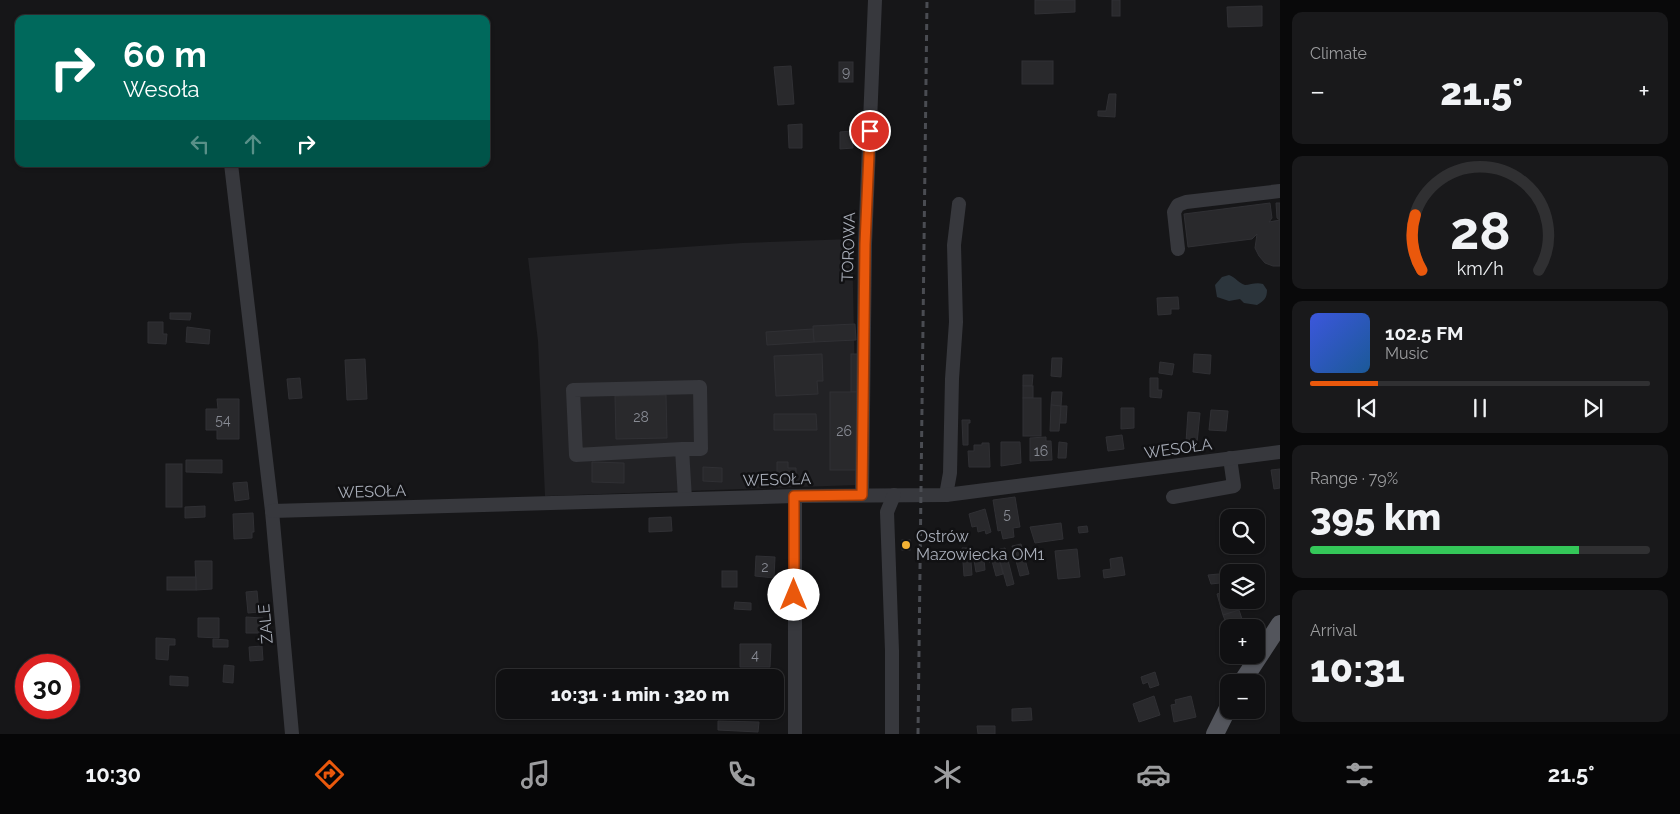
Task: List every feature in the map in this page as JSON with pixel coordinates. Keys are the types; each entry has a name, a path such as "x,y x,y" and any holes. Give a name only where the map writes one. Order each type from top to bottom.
{"main road":[{"path":"1247,674 1280,624"},
{"path":"1215,734 1222,719"}],"street":[{"name":"TOROWA","path":"862,495 865,244 875,0"},
{"name":"ŻALE","path":"232,167 272,511 292,734"},
{"path":"1178,249 1174,212 1178,205 1186,202 1280,191"},
{"path":"946,495 950,465 952,379 956,322 954,245 959,204"},
{"path":"700,387 701,449 682,449 576,456 573,390 700,387"},
{"path":"682,449 685,499"},
{"name":"WESOŁA","path":"272,511 794,496 946,495 1280,452"},
{"path":"1173,497 1234,486 1230,458"},
{"path":"892,734 892,651 887,512 894,495"},
{"path":"794,496 794,734"}],"shaded area":[{"path":"852,239 857,485 545,496 538,341 528,258 742,243"},
{"path":"1229,275 1245,285 1263,284 1267,290 1265,299 1257,305 1244,303 1240,299 1229,301 1217,297 1215,285 1222,277"}],"building":[{"path":"1035,0 1075,0 1075,12 1035,14"},
{"path":"1112,0 1120,0 1120,16 1112,16"},
{"path":"1262,6 1262,26 1228,27 1227,7"},
{"path":"1022,61 1053,61 1053,84 1022,84"},
{"path":"839,62 853,62 853,82 839,82"},
{"path":"791,66 794,104 778,105 774,67"},
{"path":"1109,94 1116,94 1115,117 1098,116 1098,111 1106,111"},
{"path":"802,124 802,148 789,148 788,125"},
{"path":"852,131 853,148 840,149 840,132"},
{"path":"1270,203 1272,218 1269,222 1280,220 1280,266 1265,263 1259,256 1255,248 1257,234 1252,239 1188,247 1184,214"},
{"path":"1276,203 1280,203 1280,220 1277,218"},
{"path":"1178,297 1179,309 1171,309 1171,314 1158,315 1157,298"},
{"path":"170,313 191,313 190,320 170,319"},
{"path":"148,322 163,322 163,334 167,334 166,344 148,343"},
{"path":"855,324 856,340 814,342 813,326"},
{"path":"187,327 210,330 209,344 186,342"},
{"path":"813,329 814,342 767,345 766,332"},
{"path":"822,354 823,381 817,381 818,394 776,396 774,356"},
{"path":"851,354 859,354 859,392 851,392"},
{"path":"1194,354 1211,355 1210,374 1193,372"},
{"path":"1052,358 1062,358 1061,377 1051,376"},
{"path":"365,359 367,399 347,400 345,360"},
{"path":"1160,362 1174,364 1172,375 1159,373"},
{"path":"1023,375 1033,375 1032,386 1023,386"},
{"path":"300,378 302,398 289,399 287,379"},
{"path":"1150,378 1158,378 1158,390 1162,390 1161,398 1150,397"},
{"path":"1023,386 1033,386 1033,398 1023,398"},
{"path":"830,392 859,392 859,470 830,470"},
{"path":"1052,392 1062,392 1061,406 1051,405"},
{"path":"666,395 667,438 616,439 615,396"},
{"path":"1023,398 1041,398 1041,436 1023,436"},
{"path":"217,399 239,399 239,439 217,439 217,430 206,430 206,409 218,409"},
{"path":"1051,405 1061,406 1059,431 1050,431"},
{"path":"1061,406 1067,406 1066,423 1060,423"},
{"path":"1121,408 1134,408 1134,428 1121,429"},
{"path":"1211,410 1228,411 1226,431 1209,430"},
{"path":"1188,412 1200,413 1197,443 1186,442"},
{"path":"774,414 816,414 817,430 774,430"},
{"path":"962,420 970,420 970,423 968,423 968,445 963,445"},
{"path":"1122,435 1124,449 1108,451 1106,437"},
{"path":"1046,437 1046,441 1051,441 1052,460 1030,461 1030,438"},
{"path":"1001,442 1020,442 1021,463 1001,466"},
{"path":"1059,442 1067,443 1066,458 1058,458"},
{"path":"982,443 989,443 990,467 969,467 968,451 974,451 974,445 982,445"},
{"path":"186,460 222,460 222,473 186,472"},
{"path":"592,462 624,463 624,483 592,482"},
{"path":"777,462 788,462 788,468 796,468 796,479 777,479"},
{"path":"166,464 182,464 182,507 166,507"},
{"path":"703,467 722,468 722,482 703,481"},
{"path":"1280,469 1280,488 1274,489 1271,470"},
{"path":"247,482 249,499 235,501 233,483"},
{"path":"1015,497 1020,527 1013,528 1014,537 1003,539 1001,530 998,531 993,500"},
{"path":"205,506 205,517 185,518 185,507"},
{"path":"985,509 991,532 986,534 985,530 978,532 977,526 972,527 969,514"},
{"path":"253,513 254,532 252,532 252,538 234,539 233,514"},
{"path":"671,517 672,531 649,532 649,518"},
{"path":"1061,523 1063,539 1035,543 1030,527"},
{"path":"1087,526 1088,532 1079,533 1078,527"},
{"name":"Ostrów Mazowiecka OM1","path":"902,540 910,540 910,550 902,550"},
{"path":"1021,544 1029,574 1020,576 1012,546"},
{"path":"962,548 970,548 972,575 964,576"},
{"path":"1005,548 1014,584 1007,586 997,550"},
{"path":"1077,549 1080,577 1058,579 1055,551"},
{"path":"997,550 1003,574 996,576 992,561 989,562 987,553"},
{"path":"756,556 775,557 774,578 755,576"},
{"path":"1122,557 1125,575 1104,578 1103,570 1111,569 1110,559"},
{"path":"984,559 985,570 976,572 974,560"},
{"path":"195,561 212,561 212,589 196,590"},
{"path":"722,571 737,571 737,587 722,587"},
{"path":"1220,574 1220,583 1211,584 1208,575"},
{"path":"167,577 196,577 196,590 167,590"},
{"path":"257,591 259,612 248,613 246,592"},
{"path":"1220,593 1220,604 1217,594"},
{"path":"735,602 751,603 751,610 734,609"},
{"path":"1221,609 1239,609 1239,610 1223,615"},
{"path":"1239,610 1242,619 1224,619 1223,615"},
{"path":"246,617 263,618 262,633 246,633"},
{"path":"198,618 219,618 219,638 198,637"},
{"path":"156,638 175,639 175,645 169,645 168,660 156,659"},
{"path":"213,639 228,640 228,647 213,647"},
{"path":"740,644 771,644 770,667 740,667"},
{"path":"262,646 263,660 250,661 249,647"},
{"path":"224,665 234,666 233,683 223,682"},
{"path":"1155,672 1159,685 1150,688 1148,682 1143,684 1141,677"},
{"path":"170,676 188,677 188,686 170,685"},
{"path":"1154,696 1160,715 1139,722 1133,704"},
{"path":"1191,696 1196,717 1174,722 1171,705 1176,704 1175,700"},
{"path":"1031,708 1032,720 1012,721 1012,709"},
{"path":"718,721 759,722 758,732 718,730"},
{"path":"977,726 995,726 995,734 978,734"}],"railway":[{"path":"918,734 927,0"}],"place":[{"name":"Ostrów Mazowiecka OM1","path":"906,545"}],"route":[{"path":"794,595 794,496 862,495 865,244 870,131"}]}
